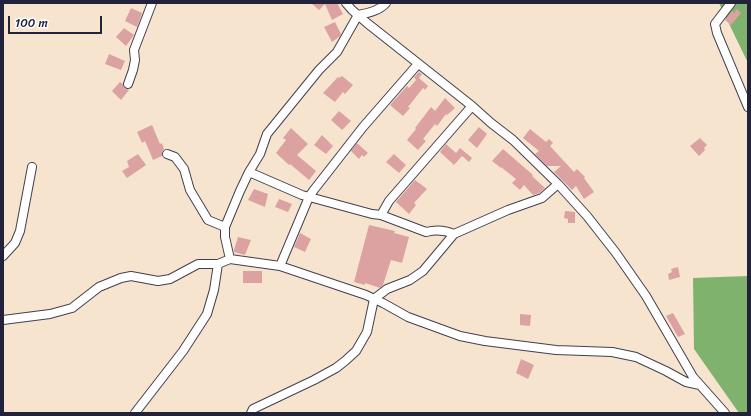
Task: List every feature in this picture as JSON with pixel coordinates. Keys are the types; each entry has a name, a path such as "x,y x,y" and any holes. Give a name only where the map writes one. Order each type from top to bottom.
{"street":[{"path":"128,84 135,60 134,50 152,3"},
{"path":"346,3 358,15 513,140 558,184 587,216 616,253 646,296 693,377 725,413"},
{"path":"358,15 371,13 383,7 386,3"},
{"path":"731,3 715,24 717,33 748,107"},
{"path":"230,259 225,237 225,227 240,191 260,154 267,134 319,70 338,52 358,15"},
{"path":"280,266 309,197 313,191 363,127 418,64"},
{"path":"381,215 389,201 472,106"},
{"path":"166,154 175,157 184,169 190,190 208,220 225,227"},
{"path":"3,256 15,243 20,231 32,167"},
{"path":"250,172 302,196 381,215 426,232 444,231 454,234"},
{"path":"251,413 253,409 320,377 345,361 356,350 367,332 374,299 387,289 410,280 423,271 454,234 508,210 542,198 558,184"},
{"path":"3,320 50,314 72,308 99,287 121,278 130,276 158,281 170,279 198,264 218,264 230,259 280,266 366,295 408,316 460,336 512,345 556,350 612,352 636,358 686,382 700,385"},
{"path":"135,413 183,351 207,314 214,290 218,264"}],"green space":[{"path":"719,3 748,3 748,63"},
{"path":"748,276 748,413 739,413 694,349 693,278"}],"building":[{"path":"311,3 337,3 343,14 332,20 325,4 319,10"},
{"path":"131,8 142,13 137,27 125,21"},
{"path":"737,9 741,13 731,25 725,20 732,11 734,13"},
{"path":"335,22 341,34 332,42 324,27"},
{"path":"124,28 134,35 126,46 116,37"},
{"path":"109,54 125,61 121,70 105,64"},
{"path":"419,72 422,74 419,78 428,86 425,90 423,88 403,116 390,105 407,86 409,88 416,80 414,77"},
{"path":"342,76 353,85 345,94 343,92 335,102 323,93 338,77 339,78"},
{"path":"120,82 123,84 124,88 129,90 121,100 112,91"},
{"path":"445,98 455,108 447,115 446,114 437,126 435,124 423,139 426,141 418,150 407,140 431,107 435,111"},
{"path":"339,111 351,121 342,130 331,120"},
{"path":"152,125 160,144 162,143 164,149 162,156 153,160 145,141 142,143 137,132"},
{"path":"479,127 487,134 477,148 468,140"},
{"path":"291,128 308,144 297,155 316,171 309,180 276,153 286,140 283,138"},
{"path":"530,129 546,142 549,139 553,143 550,146 574,172 577,169 585,177 584,178 594,192 584,199 576,186 572,190 554,172 561,166 547,166 535,154 539,151 523,138"},
{"path":"322,135 333,146 326,154 314,145"},
{"path":"700,138 707,145 704,148 705,150 699,156 690,146"},
{"path":"357,143 368,153 364,157 362,155 359,159 351,151"},
{"path":"446,144 456,153 460,148 472,158 469,162 462,156 454,165 440,152"},
{"path":"503,149 533,175 532,176 545,188 539,193 533,195 524,185 520,190 512,183 516,179 492,161"},
{"path":"138,154 146,165 127,178 122,171 129,167 127,161"},
{"path":"394,154 406,165 399,173 386,162"},
{"path":"415,180 427,189 414,203 416,205 409,214 396,202"},
{"path":"254,189 268,194 265,207 248,200"},
{"path":"279,199 292,204 288,212 275,207"},
{"path":"565,211 575,212 575,223 568,223 568,219 564,218"},
{"path":"369,225 395,231 394,233 409,237 402,263 391,260 383,285 380,288 365,283 365,285 354,282"},
{"path":"300,233 311,239 305,252 294,247"},
{"path":"238,237 251,240 245,255 234,252"},
{"path":"678,267 680,277 669,280 668,274 672,272 671,269"},
{"path":"243,271 262,271 262,283 243,283"},
{"path":"673,313 685,334 678,337 666,316"},
{"path":"520,314 531,315 530,326 520,325"},
{"path":"521,359 534,365 528,379 516,373"}]}
